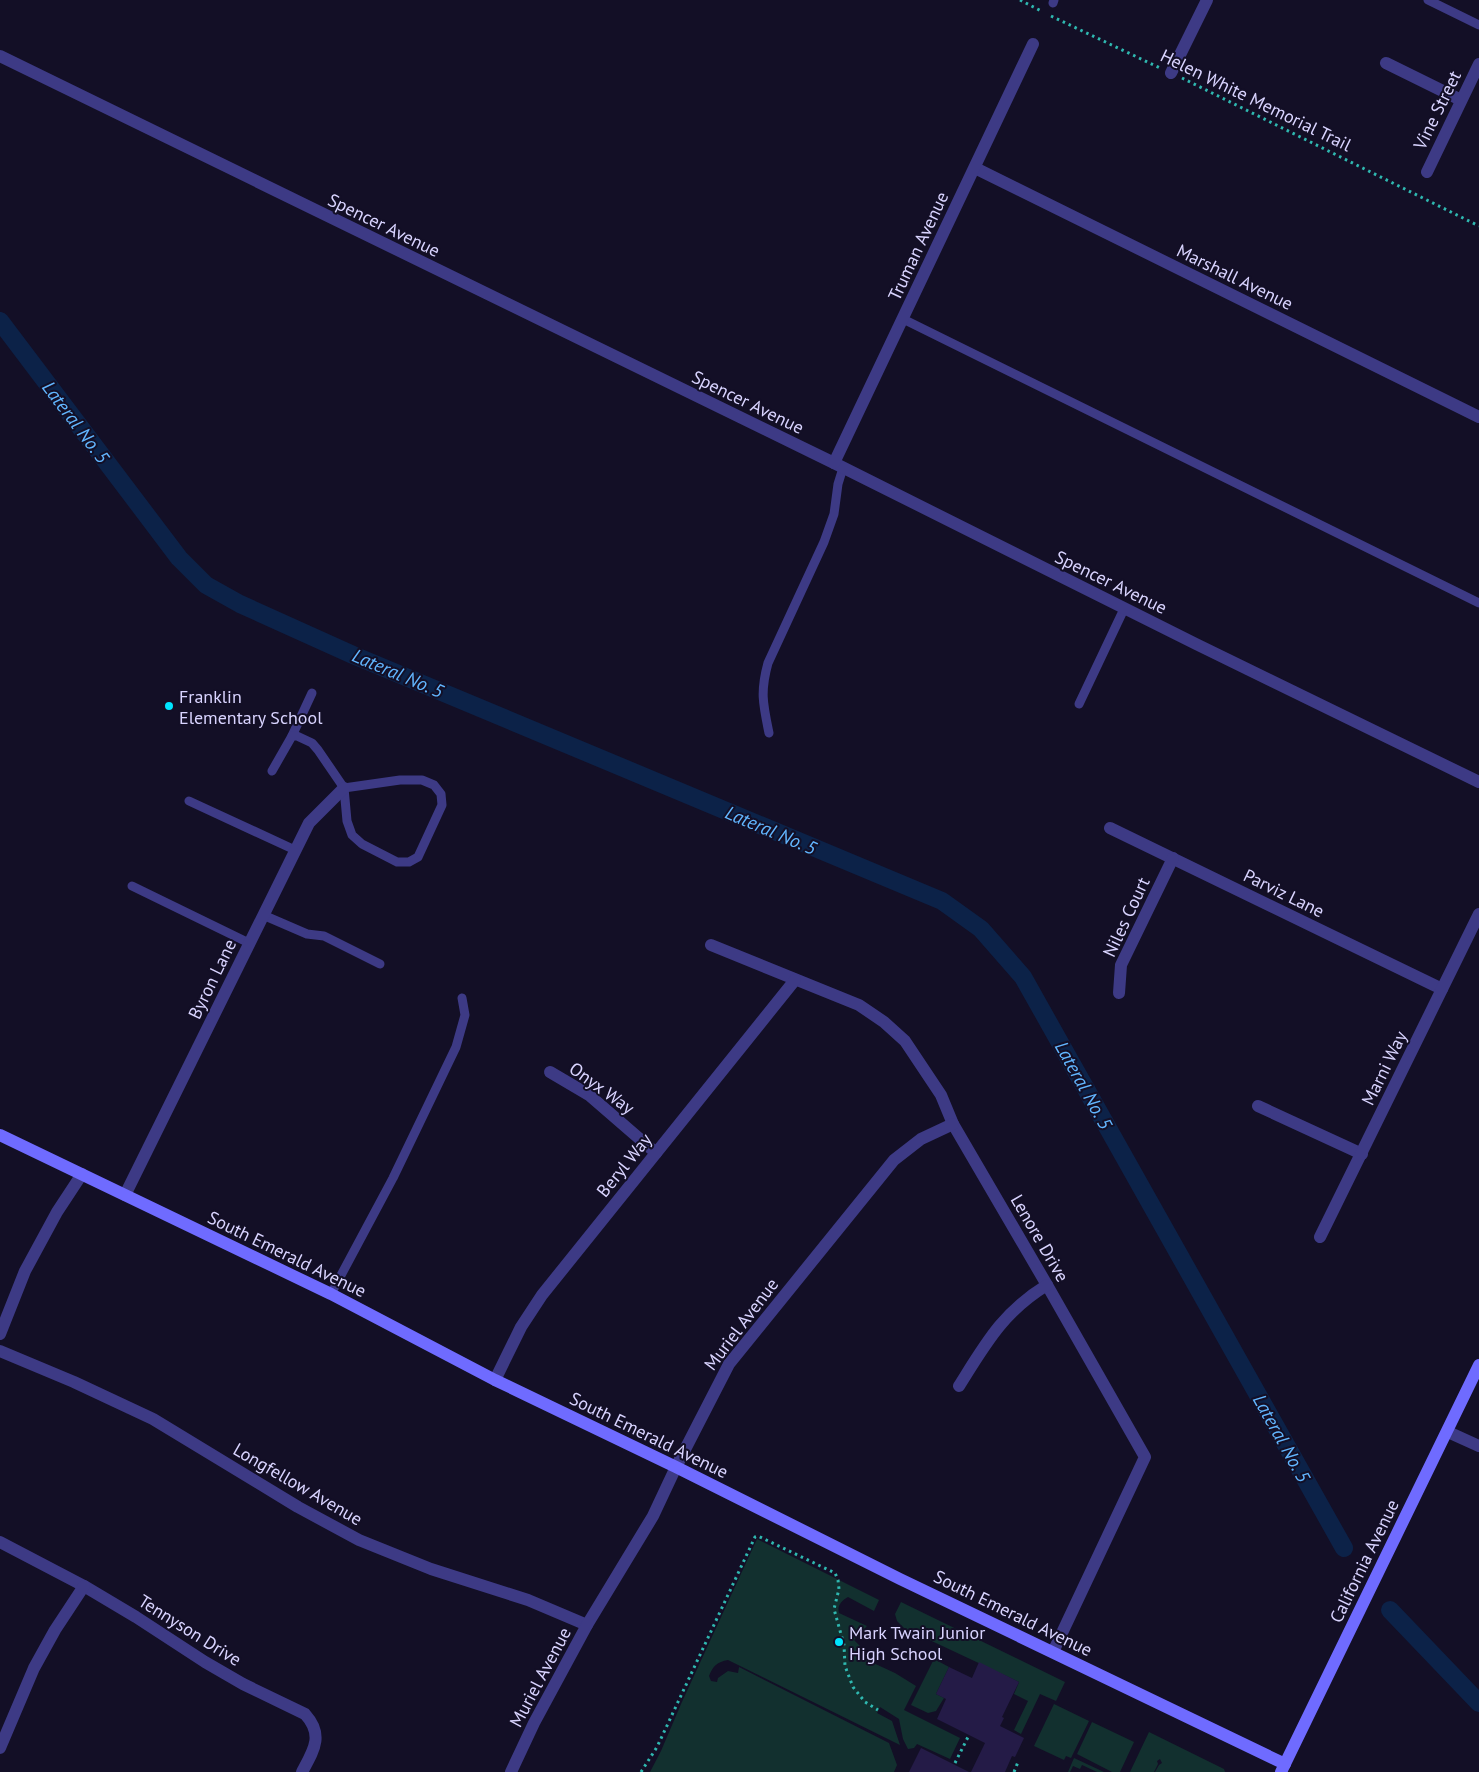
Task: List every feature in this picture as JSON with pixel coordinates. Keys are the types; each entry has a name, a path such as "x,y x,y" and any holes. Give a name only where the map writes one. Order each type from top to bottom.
{"street":[{"path":"1171,73 1207,0"},
{"name":"Truman Avenue","path":"838,466 903,319 1033,44"},
{"name":"Spencer Avenue","path":"0,56 1479,782"},
{"path":"1386,63 1461,100"},
{"name":"Vine Street","path":"1427,172 1479,64"},
{"name":"Marshall Avenue","path":"975,168 1479,417"},
{"name":"Byron Lane","path":"125,1195 309,823 344,788"},
{"name":"Parviz Lane","path":"1110,828 1442,989"},
{"name":"Niles Court","path":"1119,993 1121,965 1173,858"},
{"name":"Marni Way","path":"1320,1237 1479,914"},
{"name":"Lenore Drive","path":"711,945 859,1005 884,1022 905,1041 941,1095 953,1124 1048,1285 1145,1457 1053,1652"},
{"name":"Beryl Way","path":"495,1380 521,1327 542,1295 795,980"},
{"name":"Onyx Way","path":"550,1072 589,1095 656,1153"},
{"path":"1258,1106 1362,1154"},
{"name":"Muriel Avenue","path":"511,1772 534,1723 588,1624 653,1516 728,1364 894,1160 920,1139 953,1124"},
{"name":"South Emerald Avenue","path":"0,1134 331,1294 495,1380 1053,1652 1283,1768"},
{"path":"0,1334 25,1271 57,1212 82,1174"},
{"path":"959,1386 984,1346 1005,1318 1028,1296 1048,1285"},
{"name":"Longfellow Avenue","path":"0,1351 74,1382 153,1419 298,1507 359,1540 431,1569 528,1600 588,1624"},
{"name":"California Avenue","path":"1283,1768 1479,1365"},
{"path":"1448,1432 1479,1446"},
{"name":"Tennyson Drive","path":"0,1542 136,1616 205,1662 243,1684 305,1714 312,1722 316,1733 316,1744 302,1772"},
{"path":"0,1748 34,1668 55,1630 84,1586"}],"lane":[{"path":"1428,0 1479,25"},
{"path":"903,319 1479,604"},
{"path":"769,733 763,702 763,683 766,670 834,514 838,466"},
{"path":"1079,704 1124,609"},
{"path":"272,771 292,736 312,693"},
{"path":"292,736 302,738 312,744 344,788 347,821 352,835 362,844 397,862 409,862 418,857 442,806 441,794 434,785 422,780 400,780 344,788"},
{"path":"189,801 295,850"},
{"path":"132,886 249,943"},
{"path":"263,915 307,934 324,936 334,940 380,964"},
{"path":"331,1294 393,1178 456,1047 464,1015 462,998"}],"path":[{"name":"Helen White Memorial Trail","path":"1020,0 1479,226"},
{"path":"641,1772 657,1748 755,1536 835,1573 839,1589 834,1609 844,1644 844,1666 853,1687 859,1695 865,1702 878,1710"},
{"path":"955,1763 968,1737"},
{"path":"1014,1772 1018,1762"}],"green space":[{"path":"757,1539 879,1600 874,1611 848,1597 839,1606 839,1613 867,1626 854,1640 860,1646 856,1655 895,1673 916,1686 904,1710 960,1738 950,1759 917,1744 914,1748 908,1749 903,1739 899,1719 880,1707 877,1713 892,1721 900,1745 728,1660 718,1663 714,1667 709,1676 711,1681 717,1682 718,1678 728,1671 738,1673 739,1667 889,1743 897,1765 894,1772 650,1772"},
{"path":"901,1602 1065,1682 1056,1701 1040,1694 1021,1734 1014,1730 1028,1701 1014,1694 1019,1682 904,1628 897,1621 895,1614"},
{"path":"934,1659 949,1667 936,1694 944,1698 936,1711 928,1713 911,1705"},
{"path":"1054,1704 1089,1721 1071,1758 1066,1756 1064,1760 1034,1746"},
{"path":"1092,1722 1134,1742 1120,1772 1112,1772 1077,1754"},
{"path":"1149,1732 1224,1769 1225,1772 1155,1772 1162,1763 1160,1759 1157,1761 1158,1764 1154,1772 1130,1772"},
{"path":"1074,1758 1104,1772 1097,1772 1082,1765 1080,1769 1073,1766 1070,1772 1068,1772"}],"building":[{"path":"979,1662 1019,1682 1002,1717 1004,1718 1000,1726 1024,1738 1015,1757 1012,1756 1005,1772 971,1772 985,1743 937,1719 946,1699 936,1694 949,1667 972,1678"},
{"path":"921,1748 969,1772 909,1772"}],"waterway":[{"name":"Lateral No. 5","path":"0,321 179,558 206,585 240,604 353,655 942,901 981,929 1023,977 1344,1548"},
{"name":"Lateral No. 5","path":"1390,1610 1479,1703"}],"place":[{"name":"Franklin Elementary School","path":"169,706"},
{"name":"Mark Twain Junior High School","path":"839,1642"}]}
